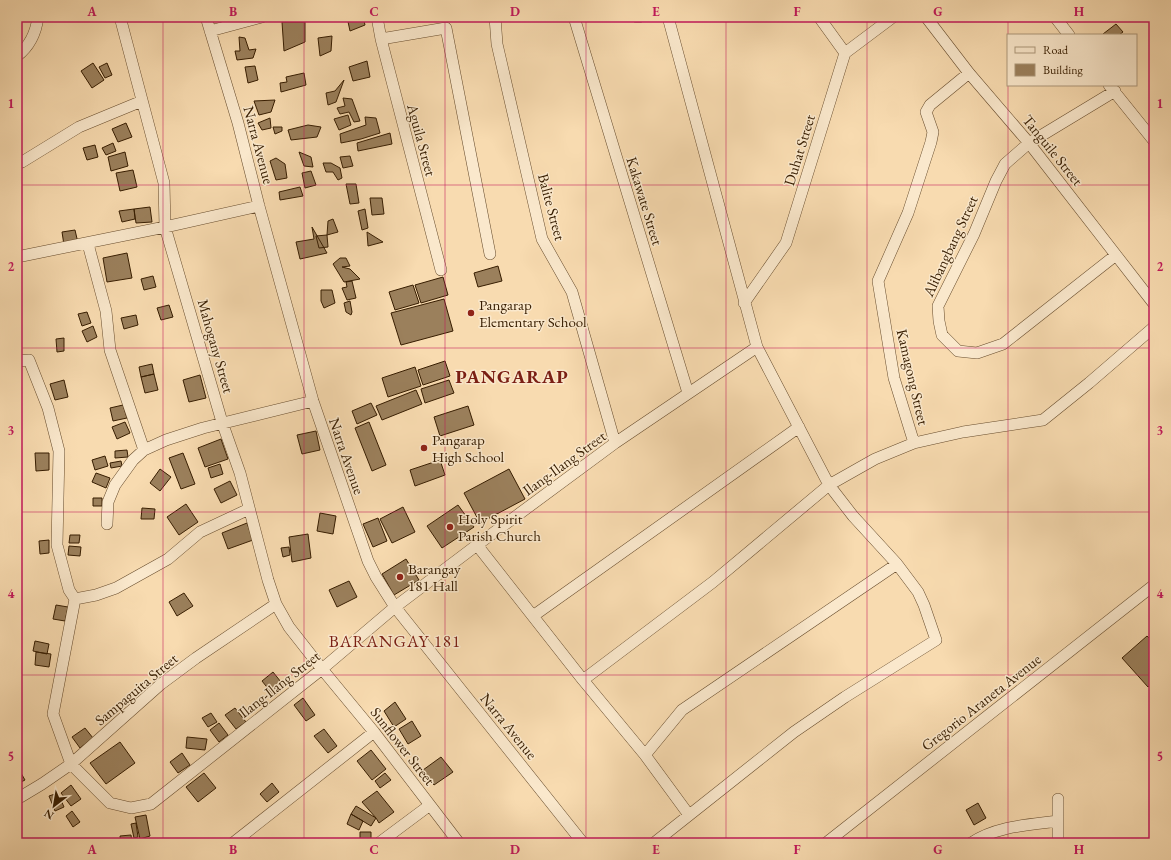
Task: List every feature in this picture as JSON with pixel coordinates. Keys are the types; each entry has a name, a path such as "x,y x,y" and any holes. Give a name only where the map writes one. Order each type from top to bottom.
{"street":[{"path":"17,56 23,51 32,38 38,17"},
{"name":"Mahogany Street","path":"120,17 164,183 165,227 222,422 240,473 268,580 276,604 289,628 322,669"},
{"name":"Narra Avenue","path":"206,17 238,123 259,206 313,401 368,561 395,607 583,843"},
{"path":"210,31 262,17"},
{"name":"Aguila Street","path":"377,17 381,40 441,270"},
{"name":"Balite Street","path":"495,17 498,44 542,239 572,292 615,443"},
{"name":"Kakawate Street","path":"574,17 688,393"},
{"path":"654,843 794,732 845,697 936,640 918,592 897,564 853,516 829,486 757,347 668,17"},
{"path":"819,17 845,53 893,17"},
{"name":"Tanguile Street","path":"926,17 969,73 1029,144 1154,304"},
{"path":"1055,17 1068,34"},
{"path":"381,40 446,28 490,254"},
{"name":"Duhat Street","path":"744,303 786,243 845,53"},
{"name":"Kamagong Street","path":"969,73 930,105 926,112 932,132 931,142 908,213 878,281 894,378 914,443 963,432 1043,420 1154,327"},
{"path":"1112,88 1154,141"},
{"name":"Alibangbang Street","path":"1112,88 1029,144 1005,164 996,181 974,234 938,306 942,335 958,351 977,353 1003,344 1116,255"},
{"path":"17,164 79,127 142,101"},
{"path":"17,257 88,244 259,206"},
{"path":"88,244 106,311 110,350 144,450"},
{"name":"Ilang-Ilang Street","path":"71,764 110,803 131,808 151,804 322,669 395,607 477,545 615,443 757,347"},
{"path":"17,361 29,360 48,408 58,450 57,545 69,590 75,599 52,714 71,764"},
{"path":"107,524 108,502 115,485 133,460 144,450 166,440 222,422 313,401"},
{"path":"533,616 799,427"},
{"path":"583,680 713,582 829,486 875,459 914,443"},
{"path":"75,599 96,595 116,588 168,558 200,532 249,509"},
{"path":"477,545 644,755 689,815"},
{"path":"644,755 682,710 897,564"},
{"name":"Gregorio Araneta Avenue","path":"826,843 1154,585"},
{"name":"Sampaguita Street","path":"17,799 71,764 161,684 196,658 276,604"},
{"name":"Sunflower Street","path":"322,669 374,732 459,843"},
{"path":"233,843 374,732"},
{"path":"1058,799 1058,843"},
{"path":"379,843 430,805"},
{"path":"971,843 994,832 1016,826 1058,821"}],"building":[{"path":"347,17 363,17 365,25 350,31"},
{"path":"282,22 305,22 305,42 284,51"},
{"path":"1116,24 1123,32 1120,34 1103,34"},
{"path":"332,36 331,51 320,56 318,38"},
{"path":"239,37 245,38 249,50 256,49 253,58 237,60 235,51 240,51"},
{"path":"367,61 370,77 353,81 349,67"},
{"path":"93,63 104,80 92,88 81,71"},
{"path":"107,63 112,75 105,78 99,67"},
{"path":"255,66 258,80 248,83 245,67"},
{"path":"304,73 306,85 281,92 280,83 287,82 286,77"},
{"path":"344,80 336,102 328,105 326,93 335,91"},
{"path":"343,98 352,99 360,121 354,122 349,112 340,114 337,108 345,106"},
{"path":"275,100 271,112 259,115 254,101"},
{"path":"348,115 351,125 339,130 334,119"},
{"path":"365,117 376,118 380,133 341,143 340,134 366,125"},
{"path":"270,118 271,128 262,130 258,123"},
{"path":"126,123 132,137 118,142 112,129"},
{"path":"308,125 321,127 317,137 291,140 288,130"},
{"path":"273,127 282,127 282,131 275,134"},
{"path":"390,133 392,144 358,151 357,143"},
{"path":"113,143 116,151 106,155 102,148"},
{"path":"95,145 98,157 87,160 83,148"},
{"path":"125,152 128,166 111,171 108,157"},
{"path":"299,152 311,157 313,167 304,166"},
{"path":"350,156 353,166 343,168 340,157"},
{"path":"276,158 285,164 287,178 276,180 270,161"},
{"path":"323,163 331,163 340,168 342,178 338,180 333,172 326,172"},
{"path":"133,170 137,187 120,191 116,173"},
{"path":"311,171 316,185 305,188 302,173"},
{"path":"346,184 356,184 359,203 350,204"},
{"path":"300,187 303,196 280,200 279,192"},
{"path":"370,198 382,198 384,214 372,215"},
{"path":"150,207 152,222 136,223 134,209"},
{"path":"134,209 135,219 122,222 119,211"},
{"path":"365,209 368,228 362,230 358,211"},
{"path":"333,219 338,232 327,235 328,221"},
{"path":"312,227 327,253 300,259 296,242 314,239"},
{"path":"75,230 78,243 64,245 62,232"},
{"path":"367,232 383,242 368,246"},
{"path":"327,235 328,247 319,248 316,236"},
{"path":"127,253 132,278 107,282 103,258"},
{"path":"340,258 346,258 350,266 342,267 350,269 360,279 344,282 333,264"},
{"path":"498,266 502,281 478,287 474,273"},
{"path":"153,276 156,287 144,290 141,279"},
{"path":"443,277 448,295 421,303 415,285"},
{"path":"352,281 356,298 347,300 342,288 347,287 346,282"},
{"path":"413,285 419,303 395,310 389,292"},
{"path":"321,290 332,290 335,303 324,308 321,301"},
{"path":"444,299 453,331 401,345 391,313"},
{"path":"350,301 352,312 351,315 346,312 344,303"},
{"path":"169,305 173,317 161,320 157,308"},
{"path":"87,312 91,323 82,326 78,314"},
{"path":"136,315 138,325 124,329 121,318"},
{"path":"93,326 97,337 87,342 82,331"},
{"path":"64,338 64,351 57,352 56,339"},
{"path":"445,361 450,376 423,385 418,370"},
{"path":"152,364 154,374 141,377 139,367"},
{"path":"415,367 421,386 388,397 382,378"},
{"path":"154,374 158,390 145,393 141,377"},
{"path":"200,375 206,398 189,402 183,380"},
{"path":"64,380 68,397 55,400 50,384"},
{"path":"449,380 454,393 425,403 421,389"},
{"path":"416,390 422,404 382,420 376,406"},
{"path":"371,403 377,415 357,424 352,411"},
{"path":"123,405 127,418 113,421 110,408"},
{"path":"468,406 474,425 440,436 434,417"},
{"path":"125,422 130,433 117,439 112,427"},
{"path":"369,422 386,465 372,471 355,428"},
{"path":"316,431 320,450 302,454 297,435"},
{"path":"221,439 228,459 205,467 198,448"},
{"path":"127,450 128,457 115,458 115,451"},
{"path":"35,453 49,453 49,470 36,471"},
{"path":"183,453 195,484 181,489 169,458"},
{"path":"105,456 108,466 95,470 92,460"},
{"path":"440,460 445,475 415,486 410,470"},
{"path":"121,461 122,466 111,468 110,463"},
{"path":"220,464 223,474 211,478 208,468"},
{"path":"160,469 171,477 160,491 150,483"},
{"path":"509,469 525,499 480,523 464,493"},
{"path":"96,473 110,478 106,488 92,482"},
{"path":"230,481 237,495 221,503 214,489"},
{"path":"93,498 102,498 102,506 93,506"},
{"path":"186,504 198,522 179,535 167,517"},
{"name":"Holy Spirit Parish Church","path":"458,505 474,527 442,548 427,526"},
{"path":"403,507 415,532 392,543 380,519"},
{"path":"142,508 155,509 154,519 141,519"},
{"path":"320,513 336,516 333,534 317,531"},
{"path":"378,518 387,541 373,547 363,524"},
{"path":"247,523 253,540 228,549 222,533"},
{"path":"308,534 311,558 292,562 289,537"},
{"path":"70,535 80,535 79,543 69,543"},
{"path":"49,540 49,553 40,554 39,541"},
{"path":"69,546 81,547 80,556 68,555"},
{"path":"289,547 290,555 283,557 281,548"},
{"name":"Barangay 181 Hall","path":"406,559 419,580 394,595 382,574"},
{"path":"349,581 357,597 337,607 329,590"},
{"path":"184,593 193,606 177,616 169,602"},
{"path":"56,605 68,607 65,621 53,619"},
{"path":"1147,636 1154,643 1154,662 1152,664 1154,666 1154,682 1148,687 1122,658"},
{"path":"35,641 49,644 47,654 33,651"},
{"path":"36,652 51,654 49,667 35,665"},
{"path":"273,672 285,687 274,696 262,681"},
{"path":"303,698 315,715 306,721 294,705"},
{"path":"395,702 406,719 394,727 384,711"},
{"path":"235,708 246,722 236,729 225,715"},
{"path":"211,713 217,722 208,727 202,718"},
{"path":"412,721 421,736 408,744 399,729"},
{"path":"219,723 228,735 219,742 210,730"},
{"path":"85,728 93,738 80,748 72,737"},
{"path":"324,729 337,746 328,753 314,736"},
{"path":"187,737 207,739 205,750 186,748"},
{"path":"120,742 135,763 106,784 90,763"},
{"path":"371,750 386,769 372,780 357,761"},
{"path":"182,753 190,765 178,773 170,762"},
{"path":"441,757 453,772 434,785 423,770"},
{"path":"17,768 25,780 17,784"},
{"path":"204,773 216,788 198,802 186,787"},
{"path":"385,773 391,780 380,788 375,781"},
{"path":"272,783 279,792 267,802 260,794"},
{"path":"71,785 81,799 71,806 61,793"},
{"path":"377,791 394,812 379,823 362,802"},
{"path":"58,793 64,807 55,811 49,796"},
{"path":"978,803 986,818 974,825 966,810"},
{"path":"356,806 376,818 371,826 351,814"},
{"path":"72,811 80,822 73,827 66,816"},
{"path":"351,814 363,821 359,830 347,824"},
{"path":"146,815 150,836 140,839 135,817"},
{"path":"136,823 138,837 134,838 131,824"},
{"path":"360,832 371,832 371,843 360,843"},
{"path":"131,835 132,843 121,843 120,836"}],"place":[{"name":"Pangarap Elementary School","path":"471,313"},
{"name":"Pangarap High School","path":"424,448"},
{"name":"Holy Spirit Parish Church","path":"450,527"},
{"name":"Barangay 181 Hall","path":"400,577"}],"district":[{"name":"PANGARAP","path":"512,376"},
{"name":"BARANGAY 181","path":"395,641"}]}
